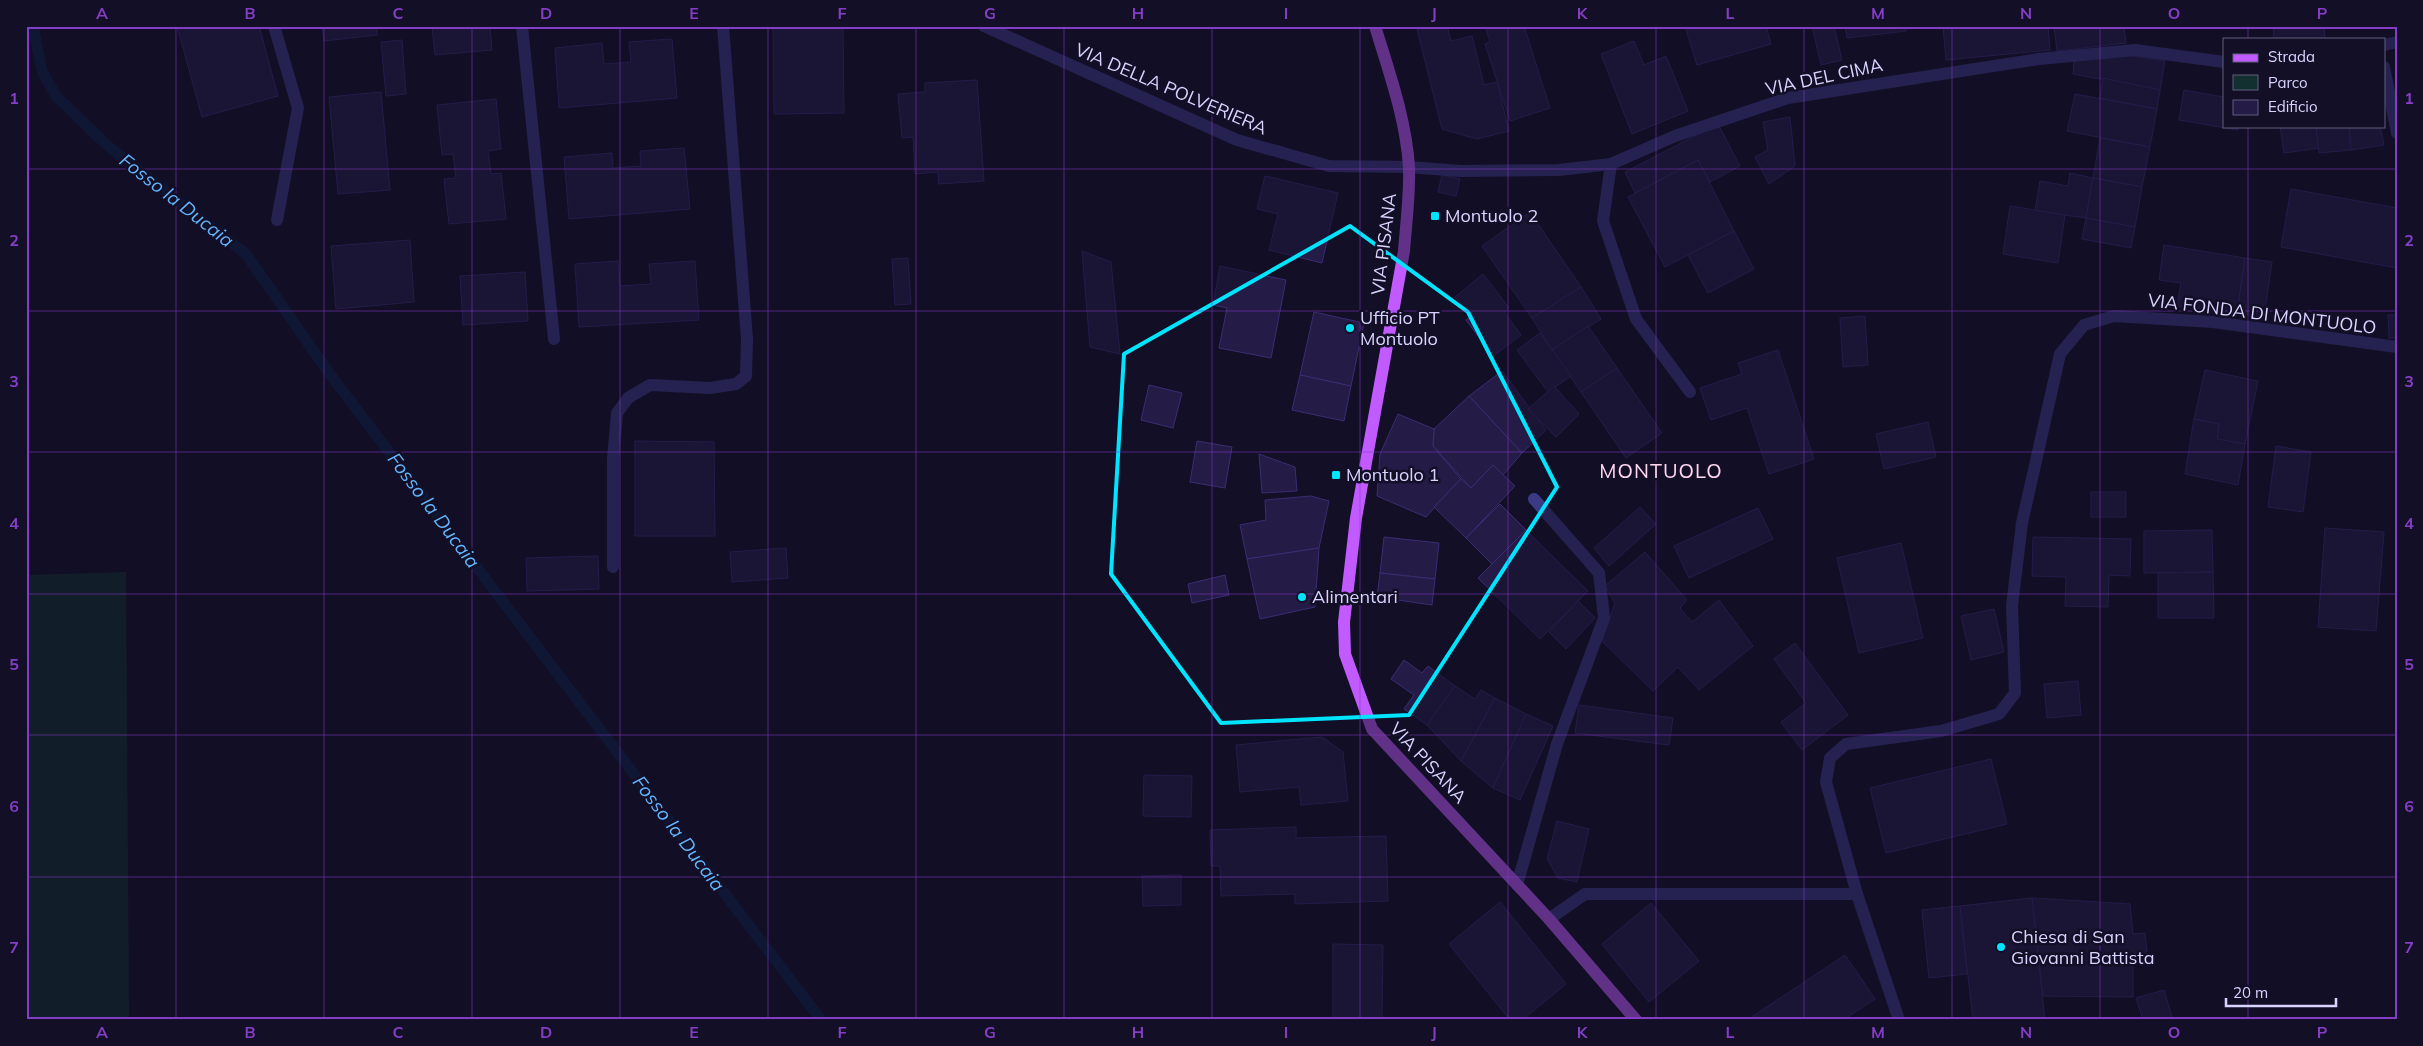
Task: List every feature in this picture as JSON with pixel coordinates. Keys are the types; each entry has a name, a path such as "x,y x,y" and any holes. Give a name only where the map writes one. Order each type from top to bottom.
{"main road":[{"name":"VIA PISANA","path":"1375,26 1396,96 1409,167 1404,251 1356,518 1344,622 1345,654 1372,729 1517,885 1636,1020"}],"street":[{"path":"274,26 298,108 277,220"},
{"path":"522,26 554,339"},
{"path":"613,567 613,460 617,413 628,398 650,385 710,388 736,384 746,376 747,338 723,26"},
{"name":"VIA DELLA POLVERIERA","path":"984,26 1237,140 1328,166 1409,167"},
{"name":"VIA DEL CIMA","path":"1409,167 1460,171 1559,170 1611,164 1675,136 1788,98 1916,76 2039,59 2135,50 2223,62"},
{"path":"2386,77 2397,133"},
{"path":"1611,164 1603,221 1636,319 1690,392"},
{"name":"VIA FONDA DI MONTUOLO","path":"1899,1020 1857,894 1826,782 1830,758 1846,744 1941,731 1999,714 2015,693 2012,606 2022,523 2060,354 2084,324 2114,316 2213,322 2397,347"},
{"path":"1517,885 1557,744 1604,618 1599,573 1534,499"},
{"path":"1548,920 1585,894 1857,894"}],"highlighted area":[{"path":"1350,226 1468,312 1557,487 1409,715 1221,723 1111,574 1124,354"}],"green space":[{"path":"26,317 29,575 126,572 129,1020 26,1020"}],"building":[{"path":"177,26 259,26 278,96 202,117"},
{"path":"322,26 377,26 377,35 324,41"},
{"path":"432,26 490,26 492,50 435,55"},
{"path":"773,26 843,26 844,113 774,114"},
{"path":"1427,26 1447,26 1451,41 1472,36 1484,85 1497,82 1509,131 1477,139 1442,129 1417,29"},
{"path":"1485,26 1524,26 1550,108 1510,121 1485,44 1490,42"},
{"path":"1685,26 1766,26 1771,44 1697,65"},
{"path":"1812,26 1834,26 1842,60 1821,65"},
{"path":"1845,26 1906,26 1906,31 1847,38"},
{"path":"1943,26 2048,26 2050,50 1946,60"},
{"path":"2054,26 2124,26 2126,43 2057,51"},
{"path":"2273,26 2324,26 2325,38 2274,38"},
{"path":"672,39 677,98 559,108 555,48 602,43 604,64 631,62 629,42"},
{"path":"402,40 406,94 386,96 381,42"},
{"path":"1634,41 1644,65 1666,56 1688,111 1632,134 1601,54"},
{"path":"2127,55 2165,61 2160,90 2073,74 2074,60"},
{"path":"2103,78 2160,90 2157,109 2100,98"},
{"path":"977,80 984,181 939,184 938,172 915,174 913,137 902,138 898,94 925,92 925,83"},
{"path":"2184,90 2223,97 2223,127 2179,120"},
{"path":"381,92 390,190 338,194 329,97"},
{"path":"2075,94 2157,109 2150,147 2067,131"},
{"path":"496,99 501,149 488,151 491,174 501,173 506,219 449,224 444,179 456,178 453,154 442,155 437,105"},
{"path":"1790,117 1795,166 1769,184 1755,157 1768,150 1763,122"},
{"path":"1718,124 1740,166 1710,182 1698,160 1635,193 1625,172"},
{"path":"2280,128 2316,128 2319,148 2284,153"},
{"path":"2316,128 2349,128 2351,150 2319,153"},
{"path":"2349,128 2380,128 2384,145 2351,150"},
{"path":"2100,138 2150,147 2142,187 2093,178"},
{"path":"684,148 690,209 569,219 564,157 612,153 613,168 641,166 640,151"},
{"path":"1698,160 1734,231 1665,267 1628,197"},
{"path":"2070,173 2093,178 2086,218 2035,211 2040,181 2068,186"},
{"path":"1442,175 1460,179 1456,196 1438,192"},
{"path":"1265,176 1338,193 1322,263 1269,250 1278,214 1257,209"},
{"path":"2093,178 2142,187 2135,227 2086,218"},
{"path":"2291,189 2397,208 2397,268 2281,247"},
{"path":"2010,206 2065,215 2058,263 2003,254"},
{"path":"1530,212 1581,287 1532,318 1482,246"},
{"path":"2086,218 2135,227 2131,248 2082,239"},
{"path":"1734,231 1754,269 1708,293 1688,255"},
{"path":"410,240 414,302 336,309 331,246"},
{"path":"2164,245 2245,258 2237,313 2177,306 2181,283 2159,280"},
{"path":"1082,251 1111,262 1120,354 1090,347"},
{"path":"908,258 911,304 895,305 892,259"},
{"path":"2245,258 2272,262 2264,317 2237,313"},
{"path":"618,261 620,286 651,284 649,264 695,261 699,320 579,327 575,264"},
{"path":"1220,266 1286,280 1271,358 1219,348 1227,308 1213,305"},
{"path":"525,272 528,321 463,325 460,276"},
{"path":"1483,274 1509,308 1504,312 1521,335 1493,356 1466,320 1471,317 1455,297"},
{"path":"1581,287 1601,319 1552,350 1532,318"},
{"path":"1314,312 1364,323 1351,386 1300,375"},
{"path":"2388,315 2397,315 2397,338 2389,338"},
{"path":"1865,316 1868,365 1843,367 1840,318"},
{"path":"1588,326 1617,368 1581,392 1552,350"},
{"path":"1540,333 1571,376 1548,392 1517,350"},
{"path":"1778,350 1814,459 1769,474 1747,408 1711,420 1700,388 1742,374 1738,363"},
{"path":"1617,368 1662,433 1626,458 1581,392"},
{"path":"2205,370 2258,381 2245,444 2217,439 2219,424 2194,419"},
{"path":"1502,371 1546,430 1522,453 1469,396"},
{"path":"1300,375 1351,386 1344,421 1292,410"},
{"path":"1149,385 1182,393 1173,428 1141,420"},
{"path":"1554,386 1579,414 1556,437 1528,409"},
{"path":"1469,396 1522,453 1503,475 1493,465 1471,488 1433,446 1434,429"},
{"path":"1398,414 1434,429 1433,446 1461,479 1426,517 1377,496 1380,454"},
{"path":"2194,419 2219,424 2217,439 2245,444 2238,485 2185,474"},
{"path":"1928,422 1936,457 1884,469 1876,434"},
{"path":"635,441 714,442 715,536 635,536"},
{"path":"1197,441 1232,447 1225,488 1190,482"},
{"path":"2276,446 2311,452 2303,512 2268,507"},
{"path":"1259,454 1295,467 1297,491 1262,493"},
{"path":"1493,465 1515,486 1466,538 1434,507 1461,479 1471,488"},
{"path":"2091,492 2126,492 2126,517 2091,517"},
{"path":"1311,496 1329,501 1319,548 1247,559 1240,525 1266,520 1265,500"},
{"path":"1500,504 1526,530 1492,564 1466,538"},
{"path":"1640,507 1656,524 1609,566 1594,548"},
{"path":"1758,508 1773,539 1689,578 1674,546"},
{"path":"2325,528 2384,532 2376,631 2318,627"},
{"path":"1526,530 1588,591 1540,639 1478,578"},
{"path":"2212,530 2213,572 2144,573 2144,531"},
{"path":"1384,537 1439,543 1435,579 1380,573"},
{"path":"2033,537 2131,539 2130,576 2109,575 2108,607 2065,606 2066,577 2032,576"},
{"path":"1901,543 1923,638 1859,653 1837,558"},
{"path":"786,548 788,578 732,582 730,552"},
{"path":"1319,548 1315,607 1260,619 1247,559"},
{"path":"1645,552 1687,600 1680,608 1692,622 1719,600 1753,646 1699,690 1678,667 1653,691 1602,641 1615,603 1605,586"},
{"path":"598,556 599,589 527,591 526,558"},
{"path":"2213,572 2214,618 2158,618 2158,573"},
{"path":"1380,573 1435,579 1432,605 1377,597"},
{"path":"1225,575 1229,595 1192,603 1188,584"},
{"path":"1578,601 1595,618 1566,649 1549,632"},
{"path":"1994,609 2004,652 1971,660 1961,616"},
{"path":"1795,643 1848,715 1802,750 1781,722 1806,703 1774,659"},
{"path":"1404,660 1422,673 1428,666 1455,686 1427,725 1404,709 1414,695 1391,679"},
{"path":"2078,681 2081,715 2047,718 2044,684"},
{"path":"1455,686 1475,699 1481,690 1495,698 1461,761 1427,725"},
{"path":"1495,698 1526,714 1493,788 1461,761"},
{"path":"1579,705 1673,718 1669,745 1575,733"},
{"path":"1526,714 1553,726 1520,800 1493,788"},
{"path":"1322,737 1343,752 1348,801 1301,805 1299,787 1240,792 1236,745"},
{"path":"1991,759 2007,824 1886,853 1870,788"},
{"path":"1144,775 1192,776 1191,817 1143,816"},
{"path":"1557,821 1589,829 1577,882 1558,878 1547,859"},
{"path":"1296,827 1296,838 1386,836 1388,901 1295,904 1295,894 1221,896 1220,866 1211,866 1210,830"},
{"path":"1181,875 1181,905 1143,906 1142,876"},
{"path":"2032,898 2130,904 2133,934 2145,933 2147,952 2133,953 2133,997 2043,996"},
{"name":"Chiesa di San Giovanni Battista","path":"2032,898 2045,1020 1973,1020 1960,906"},
{"path":"1500,902 1566,984 1522,1020 1510,1020 1449,944"},
{"path":"1651,903 1699,961 1649,1002 1602,944"},
{"path":"1960,906 1967,974 1929,978 1922,910"},
{"path":"1333,944 1383,945 1382,1020 1333,1020"},
{"path":"1845,955 1875,999 1846,1018 1847,1020 1747,1020"},
{"path":"2164,990 2173,1020 2143,1020 2136,998"}],"waterway":[{"name":"Fosso la Ducaia","path":"33,26 42,71 56,96 108,146 246,254 329,373 821,1020"}],"place":[{"name":"Montuolo 2","path":"1435,216"},
{"name":"Ufficio PT Montuolo","path":"1350,328"},
{"name":"Montuolo 1","path":"1336,475"},
{"name":"Alimentari","path":"1302,597"},
{"name":"Chiesa di San Giovanni Battista","path":"2001,947"}],"district":[{"name":"MONTUOLO","path":"1661,471"}]}
